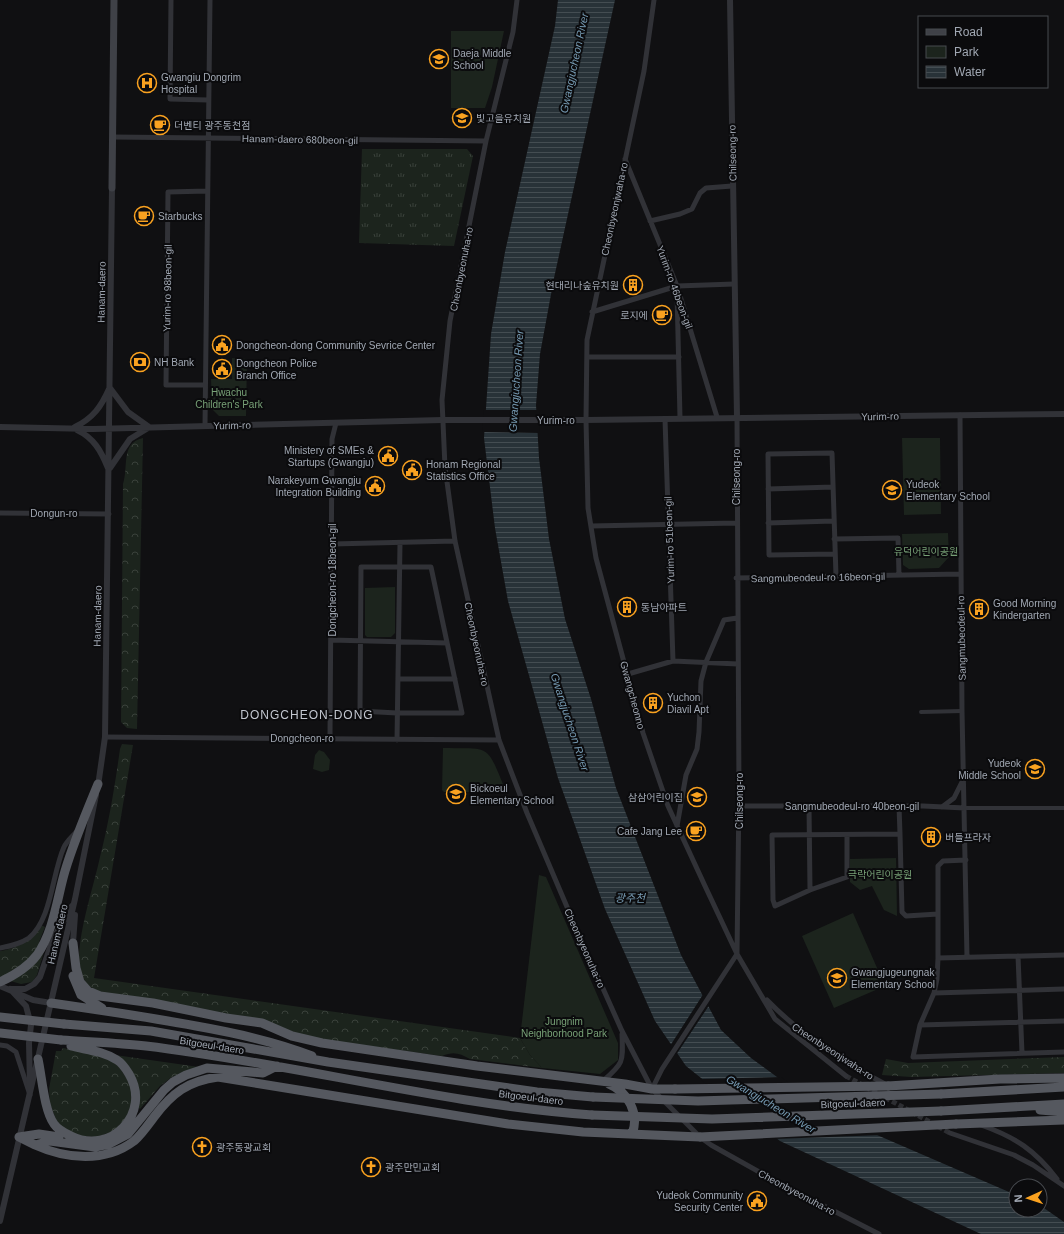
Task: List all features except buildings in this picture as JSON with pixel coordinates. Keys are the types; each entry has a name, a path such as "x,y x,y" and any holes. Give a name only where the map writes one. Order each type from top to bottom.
{"highway":[{"path":"0,982 23,969 37,954 48,931 79,828 98,784"},
{"path":"73,943 73,979 78,991 81,995 106,1010"},
{"path":"73,943 76,968 80,982 88,992 100,996 153,1003 262,1024 292,1036 322,1042 477,1066 603,1081 652,1089 888,1086 1000,1079 1064,1078"},
{"path":"51,1003 106,1010 224,1031 275,1042 328,1062"},
{"name":"Bitgoeul-daero","path":"0,1017 151,1031 328,1062 537,1092 593,1098 698,1101 941,1094 1064,1087"},
{"name":"Bitgoeul-daero","path":"0,1033 61,1040 145,1046 277,1066 472,1101 592,1115 712,1119 941,1111 1064,1104"},
{"path":"19,1137 39,1134 79,1140 97,1140 109,1137 124,1128 134,1112 137,1098 134,1083 118,1060 97,1051 72,1046 61,1040"},
{"path":"38,1059 46,1103 54,1124 61,1131 79,1140"},
{"path":"35,1145 50,1141 95,1147 109,1144 128,1134 164,1090 173,1082 186,1075 207,1068 263,1073 277,1066"},
{"path":"19,1137 49,1151 88,1157 118,1151 134,1140 160,1108 184,1087 199,1080 218,1077 508,1124 582,1132 700,1137 1064,1120"},
{"path":"603,1081 616,1087 624,1093 634,1111 635,1126 632,1134"},
{"path":"1021,1107 1064,1112"}],"main road":[{"name":"Hanam-daero","path":"112,188 114,0"}],"street":[{"path":"171,0 170,99 208,100"},
{"path":"205,426 207,138 210,0"},
{"name":"Cheonbyeonuha-ro","path":"516,0 508,58 486,141 450,321 443,380 442,420 444,467 455,541 499,740 547,861 622,1031 652,1089 710,1145 777,1182 880,1234"},
{"name":"Cheonbyeonjwaha-ro","path":"586,420 587,340 644,71 654,0"},
{"name":"Chilseong-ro","path":"730,0 737,417 736,578 739,806 737,954"},
{"name":"Hanam-daero 680beon-gil","path":"113,137 486,141"},
{"name":"Yurim-ro 46beon-gil","path":"625,159 677,286 717,417"},
{"path":"650,221 680,214 692,209 700,193 706,188 732,186"},
{"name":"Hanam-daero","path":"0,1221 75,899 98,784 105,737 112,188"},
{"name":"Yurim-ro 98beon-gil","path":"205,385 166,385 166,278 168,192 207,191"},
{"path":"592,312 677,286 734,284"},
{"path":"677,286 680,418"},
{"path":"587,357 679,357"},
{"path":"110,387 128,412 149,427 130,439 109,469 100,449 93,440 74,428 91,418 97,411 110,387"},
{"name":"Yurim-ro","path":"0,427 109,428 442,420 586,420 717,417 1064,414"},
{"name":"Sangmubeodeul-ro","path":"960,415 960,574 967,957"},
{"name":"Yurim-ro 51beon-gil","path":"665,418 673,661"},
{"name":"Gwangcheonno","path":"586,420 588,508 591,526 604,588 643,733 677,827 737,954"},
{"name":"Dongcheon-ro 18beon-gil","path":"330,738 332,439 336,423"},
{"path":"835,554 769,555 768,454 832,453 836,576"},
{"path":"768,489 833,487"},
{"name":"Dongun-ro","path":"0,513 109,514"},
{"path":"768,523 834,521"},
{"path":"591,526 736,523"},
{"name":"Sangmubeodeul-ro 16beon-gil","path":"834,539 898,538 899,575"},
{"path":"332,544 455,541"},
{"path":"397,740 400,543"},
{"path":"362,567 431,567 462,713 397,713 360,711 361,641 362,567"},
{"name":"Sangmubeodeul-ro 16beon-gil","path":"736,578 960,574"},
{"path":"677,827 686,775 697,750 701,681 706,662 724,620 737,618"},
{"path":"331,640 447,643"},
{"path":"628,674 673,661 738,664"},
{"path":"398,679 455,679"},
{"path":"921,712 962,711"},
{"name":"Dongcheon-ro","path":"105,737 499,740"},
{"path":"942,807 954,798 964,779"},
{"name":"Sangmubeodeul-ro 40beon-gil","path":"739,806 899,806 965,808"},
{"path":"809,806 810,890"},
{"path":"899,806 902,912 906,916 938,914"},
{"path":"965,808 1064,808"},
{"path":"0,948 18,944 29,937 38,928 44,916 65,846 79,828"},
{"path":"847,835 847,877 810,890 775,906 773,900 772,835 900,834"},
{"path":"966,860 942,861 938,866 938,958 934,993 920,1025 913,1057 1064,1052"},
{"path":"73,943 75,899"},
{"path":"10,989 25,989 34,984 40,977 53,939 75,899"},
{"path":"652,1089 662,1069 737,954"},
{"name":"Cheonbyeonjwaha-ro","path":"737,954 775,1020 846,1076"},
{"path":"938,958 1064,955"},
{"path":"1018,956 1022,1053"},
{"path":"0,986 33,1000 51,1003"},
{"path":"10,989 26,1006 31,1025 29,1043 30,1096"},
{"path":"934,993 1064,989"},
{"name":"Cheonbyeonjwaha-ro","path":"763,997 799,1030 858,1070 888,1086"},
{"path":"920,1025 1064,1021"},
{"path":"603,1081 620,1067 623,1055 622,1031"},
{"path":"0,1045 7,1046 16,1052 30,1096"},
{"path":"978,1124 1001,1132 1019,1141 1042,1160 1062,1185"},
{"path":"950,1133 1014,1155 1062,1185"}],"green space":[{"path":"451,31 504,31 492,87 485,108 451,108"},
{"path":"362,149 467,149 473,156 454,246 359,243"},
{"name":"Hwachu Children's Park","path":"232,358 247,359 246,416 219,416 212,409 211,379 232,379"},
{"path":"143,438 137,729 127,728 121,722 123,484 128,450 136,441"},
{"path":"902,438 940,438 941,514 904,515"},
{"name":"유덕어린이공원","path":"948,533 949,557 939,568 909,569 903,565 902,534"},
{"path":"395,587 395,633 391,637 367,637 365,635 365,588"},
{"path":"122,744 133,745 94,978 520,1038 530,1055 542,1068 470,1059 456,1053 442,1056 304,1037 279,1026 99,993 92,988 86,983 81,973 79,957 80,943 106,830"},
{"path":"443,748 470,748 479,749 485,752 490,756 494,763 505,789 498,788 498,792 444,792 442,790"},
{"path":"319,750 324,752 330,760 329,770 322,772 313,769 315,755"},
{"name":"극락어린이공원","path":"896,858 897,916 884,910 872,886 860,890 850,882 850,859"},
{"name":"Jungnim Neighborhood Park","path":"539,875 546,877 618,1043 618,1060 600,1074 542,1068 530,1055 520,1038"},
{"path":"853,913 885,986 834,1008 802,936"},
{"path":"41,925 45,927 39,942 45,948 37,975 32,982 21,984 0,978 0,951 13,948 24,943"},
{"path":"63,1048 96,1054 116,1063 131,1084 132,1111 116,1130 97,1137 79,1136 63,1128 57,1122 50,1104 49,1089 56,1051 61,1051"},
{"path":"115,1055 199,1067 172,1077 160,1086 140,1109 138,1107 139,1098"},
{"path":"1064,1057 1064,1073 911,1077 882,1075 886,1059 908,1063"}],"water":[{"name":"광주천","path":"558,0 615,0 554,278 540,354 536,405 539,458 549,539 565,619 591,699 616,788 681,955 721,1030 751,1058 792,1088 877,1135 1008,1192 1008,1218 1048,1218 1048,1211 1064,1222 1064,1234 981,1234 780,1141 686,1066 655,1021 605,909 558,778 508,601 495,528 484,438 491,334 505,252 555,26"}],"pier":[{"path":"484,410 539,410 540,433 482,432"},
{"path":"704,993 710,1004 676,1055 670,1046"},
{"path":"781,1077 793,1086 883,1135 774,1139 700,1079"}],"tunnel":[{"path":"846,1076 950,1133"}],"place":[{"name":"Daeja Middle School","path":"439,59"},
{"name":"Gwangiu Dongrim Hospital","path":"147,83"},
{"name":"빛고을유치원","path":"462,118"},
{"name":"더벤티 광주동천점","path":"160,125"},
{"name":"Starbucks","path":"144,216"},
{"name":"현대리나숲유치원","path":"633,285"},
{"name":"로지에","path":"662,315"},
{"name":"Dongcheon-dong Community Sevrice Center","path":"222,345"},
{"name":"NH Bank","path":"140,362"},
{"name":"Dongcheon Police Branch Office","path":"222,369"},
{"name":"Ministery of SMEs & Startups (Gwangju)","path":"388,456"},
{"name":"Honam Regional Statistics Office","path":"412,470"},
{"name":"Narakeyum Gwangju Integration Building","path":"375,486"},
{"name":"Yudeok Elementary School","path":"892,490"},
{"name":"동남아파트","path":"627,607"},
{"name":"Good Morning Kindergarten","path":"979,609"},
{"name":"Yuchon Diavil Apt","path":"653,703"},
{"name":"Yudeok Middle School","path":"1035,769"},
{"name":"Bickoeul Elementary School","path":"456,794"},
{"name":"삼삼어린이집","path":"697,797"},
{"name":"Cafe Jang Lee","path":"696,831"},
{"name":"버들프라자","path":"931,837"},
{"name":"Gwangjugeungnak Elementary School","path":"837,978"},
{"name":"광주동광교회","path":"202,1147"},
{"name":"광주만민교회","path":"371,1167"},
{"name":"Yudeok Community Security Center","path":"757,1201"}],"district":[{"name":"DONGCHEON-DONG","path":"307,715"}],"water label":[{"name":"Gwangjucheon River","path":"574,63"},
{"name":"Gwangjucheon River","path":"516,381"},
{"name":"Gwangjucheon River","path":"570,722"},
{"name":"Gwangjucheon River","path":"771,1104"}]}
